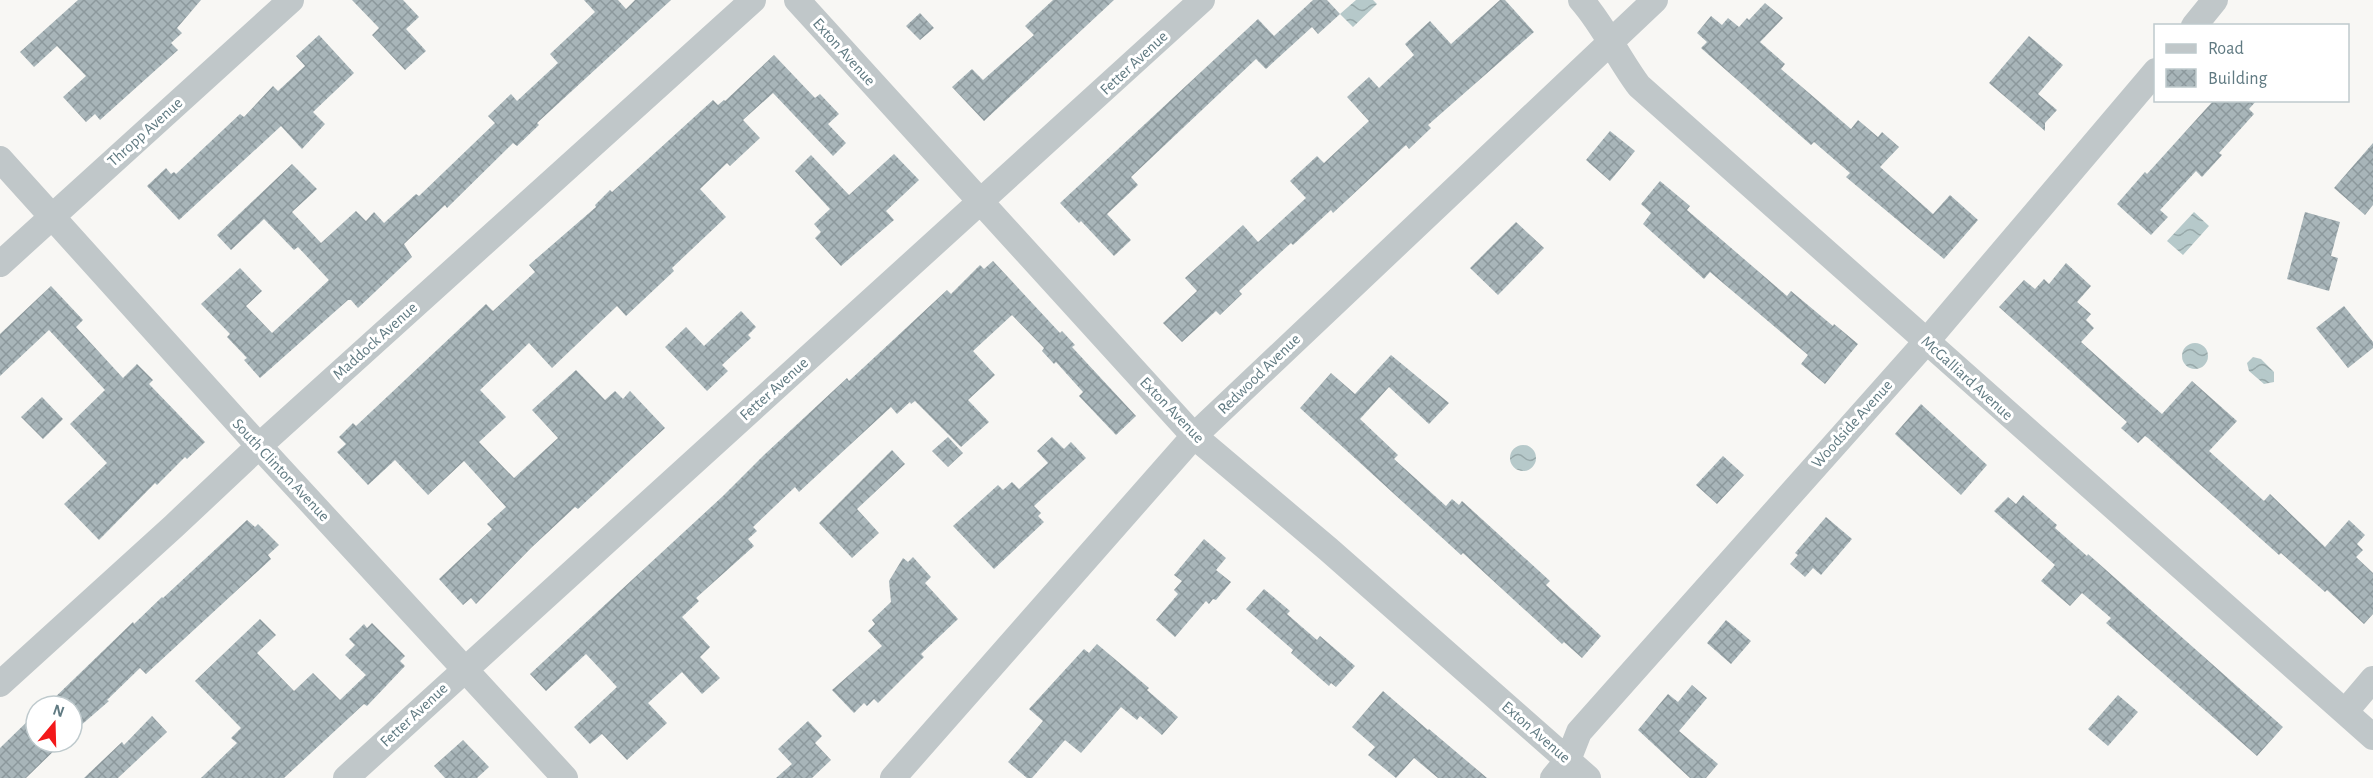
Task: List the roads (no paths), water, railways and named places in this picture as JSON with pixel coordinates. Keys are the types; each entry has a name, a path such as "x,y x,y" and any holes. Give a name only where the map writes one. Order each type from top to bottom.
{"street":[{"name":"Thropp Avenue","path":"0,264 291,0"},
{"name":"Maddock Avenue","path":"0,684 259,446 753,0"},
{"name":"Exton Avenue","path":"797,0 1194,436 1328,549 1560,769 1588,778"},
{"name":"Fetter Avenue","path":"346,778 1202,0"},
{"name":"McGalliard Avenue","path":"1581,0 1624,66 1640,86 2373,737"},
{"name":"Redwood Avenue","path":"893,778 1194,436 1655,0"},
{"path":"2196,24 2215,0"},
{"name":"Woodside Avenue","path":"1560,769 1579,732 1926,342 2154,73"},
{"name":"South Clinton Avenue","path":"0,159 259,446 566,778"},
{"path":"2345,712 2373,680"}],"water":[{"path":"1356,0 1373,0 1377,4 1353,27 1340,14"},
{"path":"2194,212 2209,226 2183,255 2167,241"},
{"path":"2195,343 2204,347 2208,356 2204,365 2195,369 2186,365 2182,356 2186,347"},
{"path":"2253,357 2261,359 2274,372 2274,382 2264,384 2249,371 2247,363"},
{"path":"1523,445 1532,449 1536,458 1532,467 1523,471 1514,467 1510,458 1514,449"}]}
